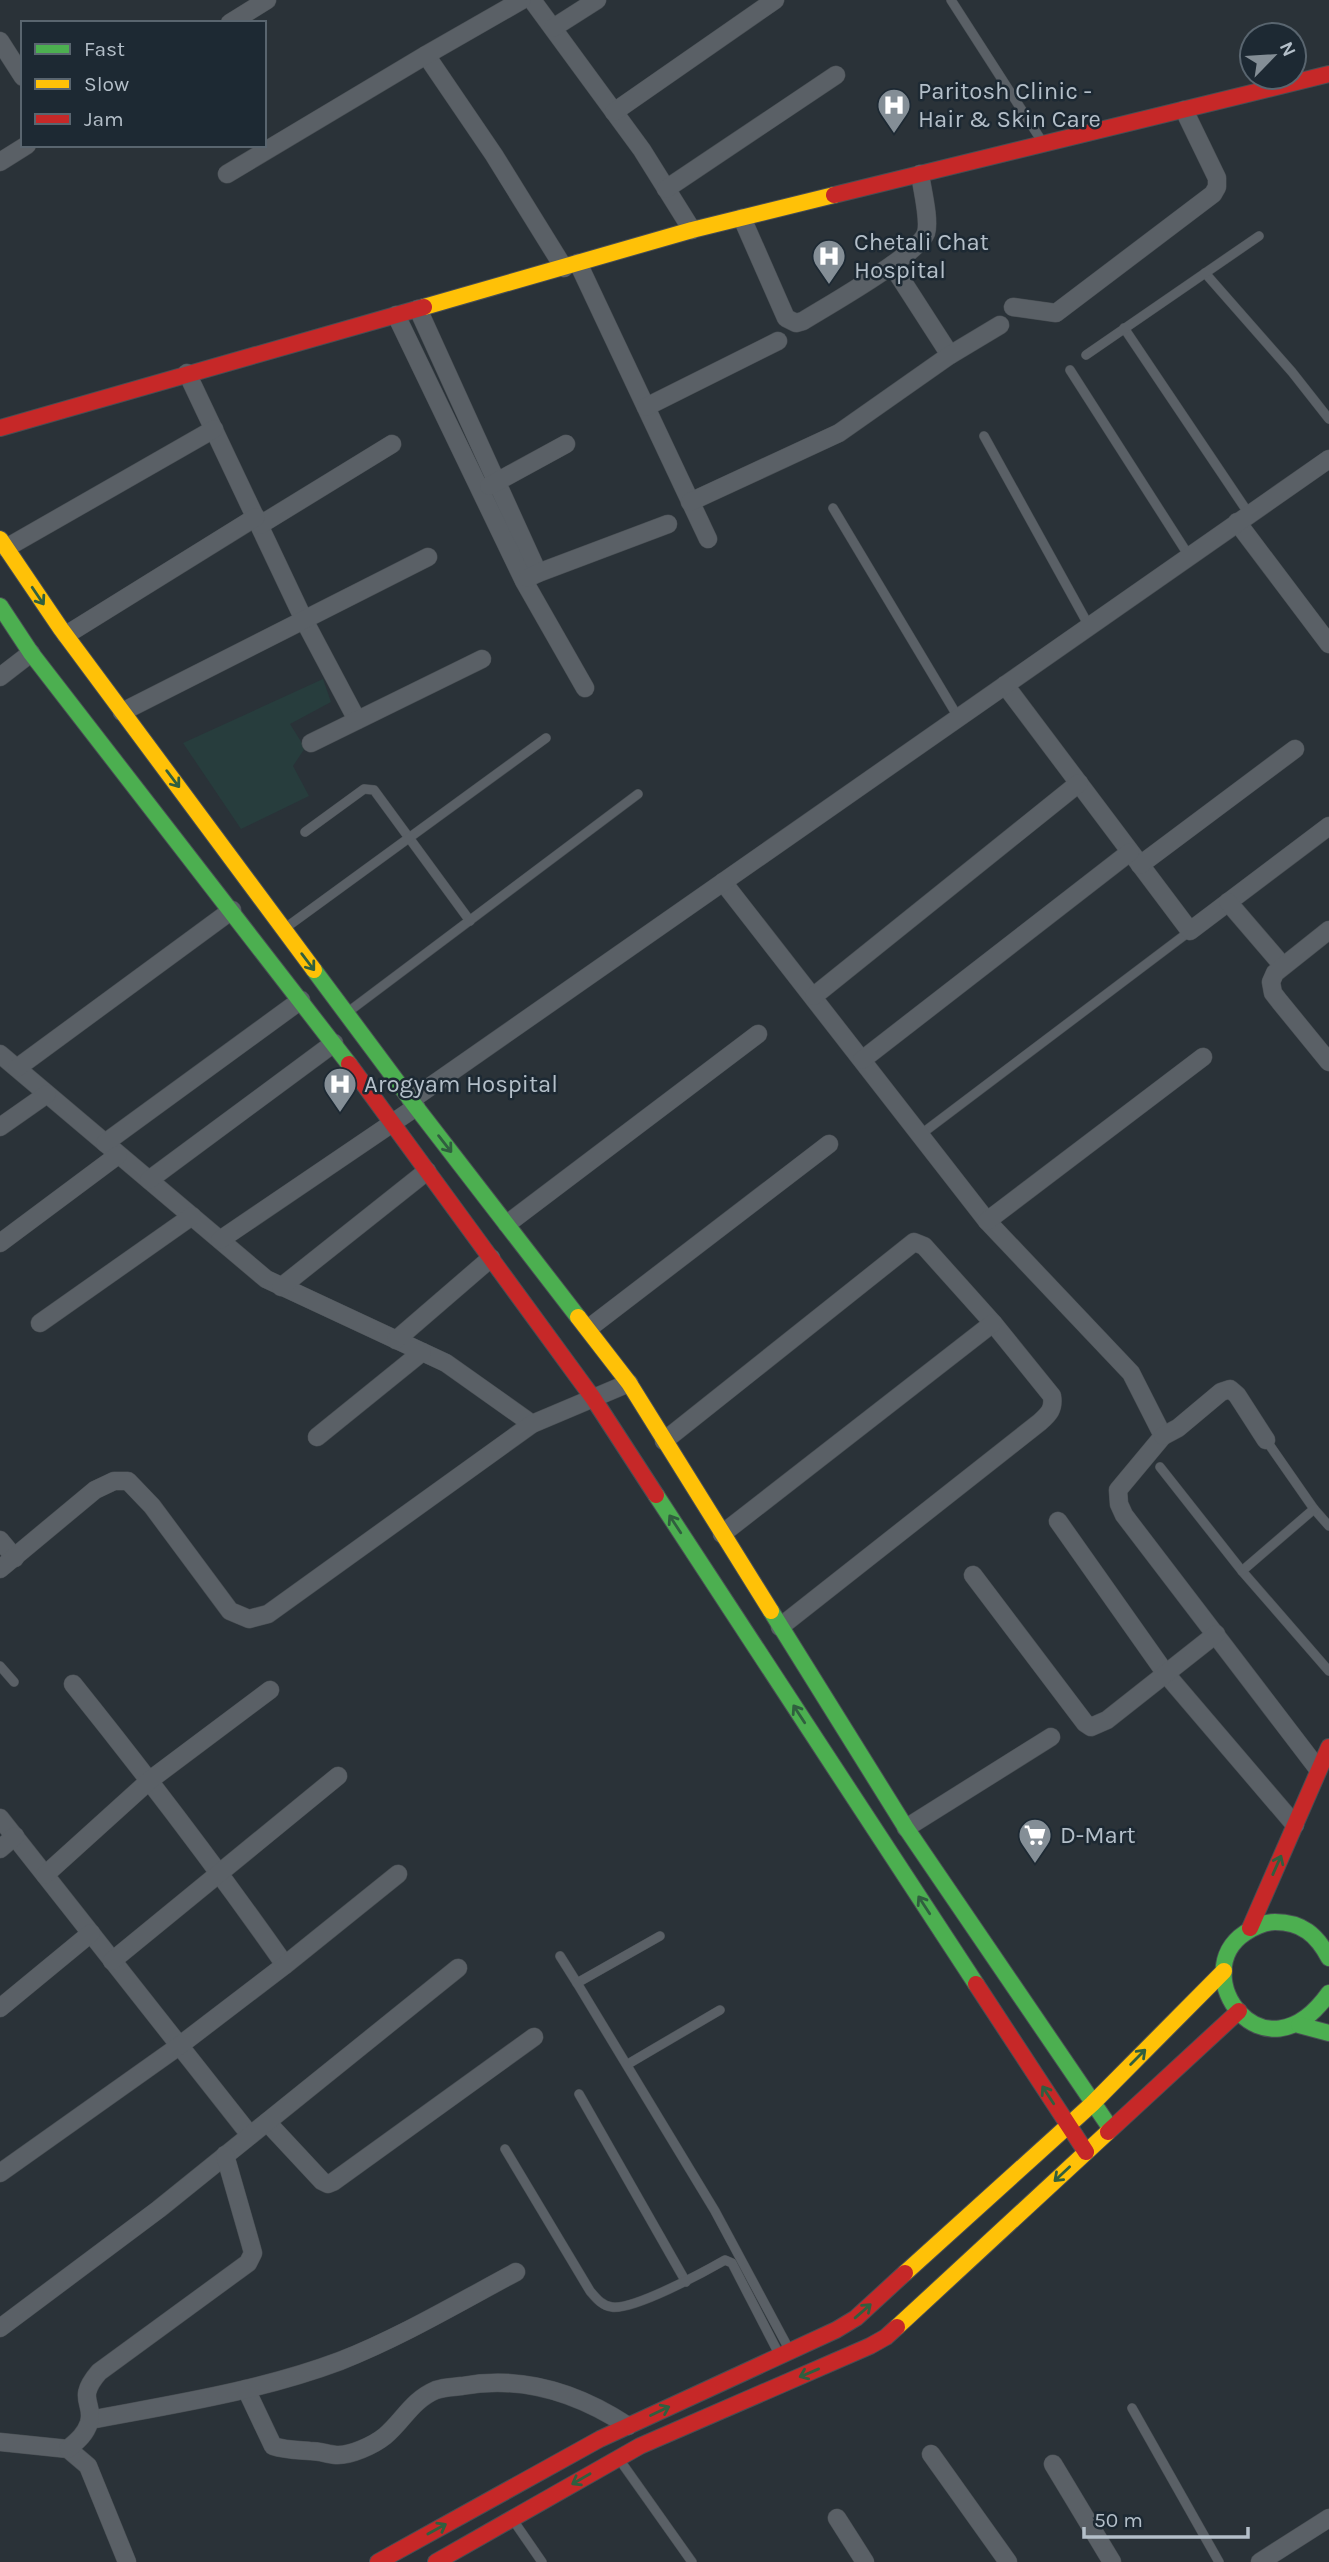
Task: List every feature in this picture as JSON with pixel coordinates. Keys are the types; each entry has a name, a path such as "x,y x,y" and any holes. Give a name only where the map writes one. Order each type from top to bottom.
{"street":[{"path":"233,21 267,0"},
{"path":"227,174 522,0"},
{"path":"532,0 614,112 692,230"},
{"path":"553,28 597,0"},
{"path":"614,112 775,0"},
{"path":"0,41 21,74"},
{"path":"426,55 571,265 646,407 708,540"},
{"path":"0,428 692,230 1329,74"},
{"path":"666,189 836,75"},
{"path":"1013,307 1056,313 1213,194 1217,187 1217,178 1184,110"},
{"path":"0,162 24,147"},
{"path":"743,218 786,318 796,323 892,265 918,245 927,226 920,174"},
{"path":"892,265 950,355"},
{"path":"418,309 490,486 585,688"},
{"path":"396,315 490,486"},
{"path":"690,502 839,433 950,355 1000,324"},
{"path":"646,407 778,341"},
{"path":"187,373 304,620 357,720"},
{"path":"214,429 3,544 122,712 413,1104 629,1383 906,1828 1091,2104 1111,2129"},
{"path":"66,635 392,443"},
{"path":"490,486 565,444"},
{"path":"220,1240 392,1123 413,1104 723,882 1329,459"},
{"path":"1243,518 1329,644"},
{"path":"531,577 668,524"},
{"path":"122,712 428,557"},
{"path":"0,606 31,653 334,1043 593,1398 1086,2152"},
{"path":"0,677 31,653"},
{"path":"311,743 482,659"},
{"path":"1005,685 1190,931 1329,826"},
{"path":"862,1060 1135,858 1295,750"},
{"path":"814,996 1079,783"},
{"path":"723,882 987,1221 1131,1373 1163,1436"},
{"path":"1228,902 1283,966"},
{"path":"17,1068 232,910"},
{"path":"1329,930 1275,973 1271,982 1273,993 1329,1062"},
{"path":"0,1243 112,1149 301,1000"},
{"path":"507,1224 758,1034"},
{"path":"149,1180 334,1043"},
{"path":"0,1054 266,1279 446,1363 532,1424"},
{"path":"987,1221 1203,1057"},
{"path":"0,1127 47,1094"},
{"path":"589,1328 829,1144"},
{"path":"281,1287 427,1171"},
{"path":"40,1323 192,1216"},
{"path":"664,1441 914,1242 924,1246 993,1322 1052,1396 1053,1405 1049,1414 780,1627"},
{"path":"396,1340 491,1258"},
{"path":"722,1534 993,1322"},
{"path":"317,1437 422,1352"},
{"path":"0,1569 95,1490 114,1481 128,1481 152,1506 230,1611 249,1619 268,1614 532,1424 629,1383"},
{"path":"1266,1440 1237,1395 1230,1389 1221,1392 1178,1428 1163,1436 1118,1490 1119,1504 1139,1536 1318,1769"},
{"path":"1058,1521 1166,1674 1295,1825"},
{"path":"0,1541 15,1558"},
{"path":"973,1575 1085,1723 1091,1727 1107,1720 1216,1634"},
{"path":"73,1684 150,1780 285,1965"},
{"path":"45,1875 150,1780 270,1690"},
{"path":"906,1828 1051,1737"},
{"path":"1250,1928 1329,1746"},
{"path":"112,1961 338,1776"},
{"path":"0,1818 250,2135"},
{"path":"0,1849 15,1836"},
{"path":"0,2173 179,2046 398,1874"},
{"path":"1328,1956 1318,1938 1303,1926 1286,1921 1267,1921 1250,1928 1236,1939 1227,1954 1224,1971 1225,1988 1238,2011 1258,2025 1275,2029 1299,2025 1309,2020 1322,2007 1329,1993"},
{"path":"0,2008 91,1933"},
{"path":"1328,1956 1329,1936"},
{"path":"0,2328 159,2209 458,1968"},
{"path":"379,2562 600,2439 836,2330 856,2318 1068,2126 1224,1971"},
{"path":"436,2562 640,2446 886,2337 1238,2011"},
{"path":"1299,2025 1329,2033"},
{"path":"267,2122 322,2181 328,2184 534,2037"},
{"path":"68,2449 83,2436 90,2420 85,2398 89,2383 99,2372 248,2263 253,2253 225,2155"},
{"path":"90,2420 246,2389 339,2361 411,2328 516,2272"},
{"path":"246,2389 273,2446 338,2455 354,2452 385,2436 408,2409 436,2390 488,2381 560,2391 600,2408 628,2426"},
{"path":"1,2440 68,2449 88,2466 127,2562"},
{"path":"931,2454 1008,2562"},
{"path":"1053,2464 1112,2562"},
{"path":"837,2518 865,2562"},
{"path":"1260,2562 1283,2555 1329,2518"}],"lane":[{"path":"951,0 1043,144"},
{"path":"1086,355 1259,236"},
{"path":"1205,273 1292,372 1329,419"},
{"path":"1124,328 1243,518"},
{"path":"1070,370 1189,556"},
{"path":"984,436 1089,626"},
{"path":"833,508 958,717"},
{"path":"284,929 545,738"},
{"path":"305,832 364,789 374,790 470,921"},
{"path":"346,1013 638,794"},
{"path":"920,1135 1190,931"},
{"path":"1266,1440 1329,1526"},
{"path":"1160,1467 1242,1571 1329,1671"},
{"path":"1242,1571 1314,1508"},
{"path":"0,1666 14,1682"},
{"path":"578,1983 660,1936"},
{"path":"560,1956 715,2211 785,2354"},
{"path":"628,2064 720,2010"},
{"path":"579,2094 687,2282"},
{"path":"505,2149 590,2291 600,2302 611,2307 625,2306 687,2282 725,2260 732,2263 785,2354"},
{"path":"1132,2408 1219,2562"},
{"path":"618,2458 692,2562"},
{"path":"512,2519 542,2562"}],"green space":[{"path":"323,679 331,702 290,724 305,748 293,766 309,796 241,829 183,743"}],"traffic: fast":[{"path":"0,606 31,653 349,1064"},
{"path":"314,970 578,1317"},
{"path":"656,1495 976,1984"},
{"path":"771,1611 906,1828 1111,2129"},
{"path":"1329,1958 1308,1931 1293,1924 1271,1922 1245,1933 1229,1951 1224,1972 1228,1994 1240,2013 1258,2025 1280,2028 1304,2019 1329,1993"},
{"path":"1299,2025 1329,2033"}],"traffic: slow":[{"path":"424,307 692,230 834,195"},
{"path":"0,539 61,629 314,970"},
{"path":"578,1317 629,1383 771,1611"},
{"path":"905,2273 1092,2104 1224,1971"},
{"path":"897,2327 1108,2132"}],"traffic: jam":[{"path":"834,195 1329,74"},
{"path":"0,428 424,307"},
{"path":"349,1064 593,1398 656,1495"},
{"path":"1250,1928 1329,1747"},
{"path":"976,1984 1086,2152"},
{"path":"1108,2132 1239,2011"},
{"path":"378,2562 600,2439 836,2330 856,2318 905,2273"},
{"path":"436,2562 640,2446 870,2346 897,2327"}],"place":[{"name":"Paritosh Clinic - Hair & Skin Care","path":"894,135"},
{"name":"Chetali Chat Hospital","path":"829,286"},
{"name":"Arogyam Hospital","path":"340,1114"},
{"name":"D-Mart","path":"1035,1865"}]}
